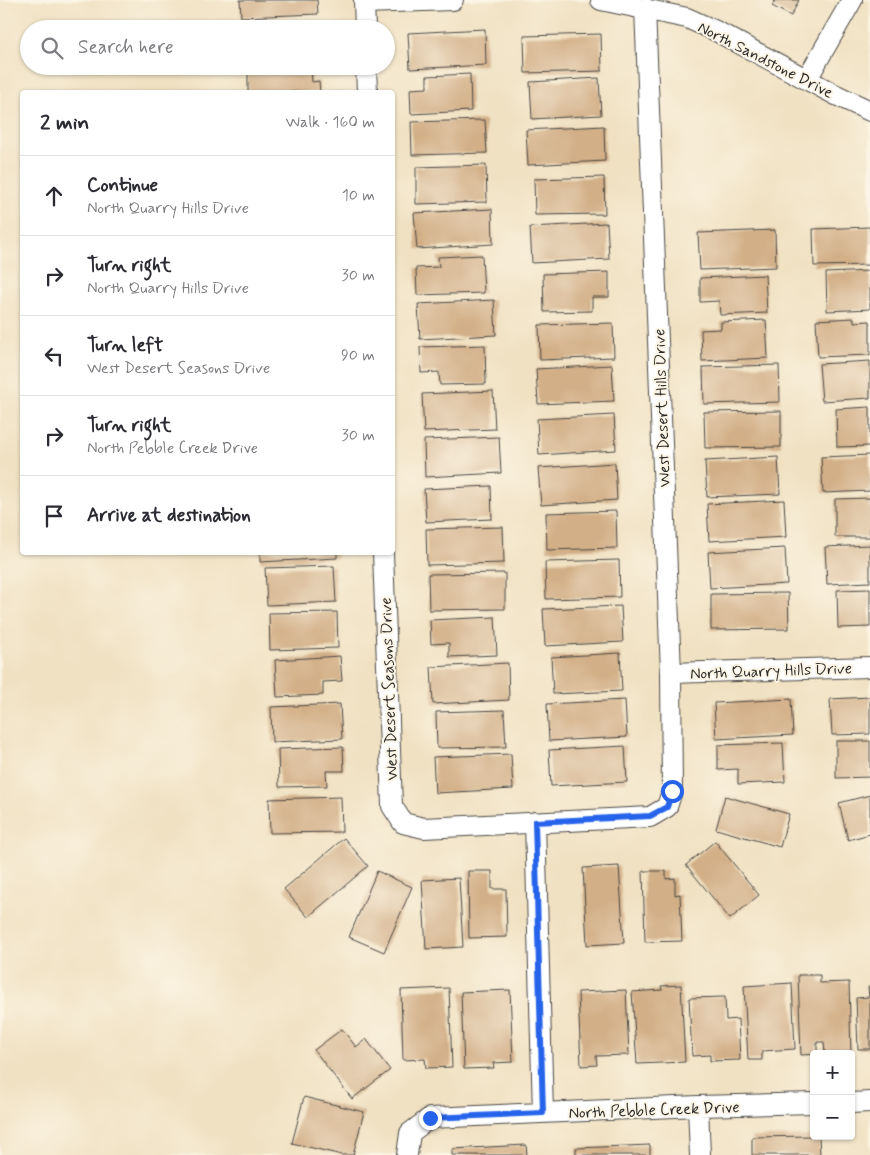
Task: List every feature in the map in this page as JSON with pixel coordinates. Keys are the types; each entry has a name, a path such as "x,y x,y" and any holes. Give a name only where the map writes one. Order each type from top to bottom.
{"street":[{"path":"365,20 364,2 453,0"},
{"name":"North Sandstone Drive","path":"602,0 687,18 718,32 870,111"},
{"path":"807,79 852,0"},
{"name":"West Desert Hills Drive","path":"535,822 650,816 667,807 672,791 671,674 645,8"},
{"path":"366,75 367,90"},
{"name":"West Desert Seasons Drive","path":"384,555 392,806 403,823 424,828 535,822"},
{"name":"North Quarry Hills Drive","path":"671,674 870,666"},
{"path":"535,822 543,1113"},
{"path":"855,1102 870,1102"},
{"name":"North Pebble Creek Drive","path":"407,1155 410,1133 430,1118 698,1106 810,1104"},
{"path":"698,1106 700,1155"}],"building":[{"path":"240,0 317,0 318,14 241,17"},
{"path":"775,0 799,0 791,16 772,6"},
{"path":"485,29 486,65 410,69 408,33"},
{"path":"601,34 602,71 525,73 524,36"},
{"path":"470,74 471,111 411,114 410,89 427,88 427,76"},
{"path":"248,75 312,75 312,82 319,81 320,90 248,90"},
{"path":"599,78 601,115 532,119 530,82"},
{"path":"485,120 487,153 412,155 411,122"},
{"path":"604,126 605,161 528,165 526,130"},
{"path":"486,165 487,202 416,204 416,167"},
{"path":"604,177 605,214 535,215 534,179"},
{"path":"492,209 493,244 417,249 414,213"},
{"path":"607,223 609,259 532,263 530,227"},
{"path":"870,227 870,265 814,266 813,229"},
{"path":"775,230 776,267 700,270 698,233"},
{"path":"482,255 484,293 417,295 416,268 439,267 438,257"},
{"path":"870,271 870,309 827,311 826,273"},
{"path":"609,272 609,297 592,297 592,311 544,312 543,274"},
{"path":"765,275 767,313 720,315 719,301 700,302 700,278"},
{"path":"494,300 496,335 420,339 418,304"},
{"path":"854,318 854,322 870,321 870,355 818,357 816,320"},
{"path":"766,320 768,358 702,361 701,330 721,329 721,322"},
{"path":"613,323 614,357 540,360 539,325"},
{"path":"485,345 486,384 440,385 439,372 421,373 420,347"},
{"path":"870,361 870,398 822,401 819,364"},
{"path":"612,365 614,401 538,404 536,369"},
{"path":"779,365 780,402 704,404 703,367"},
{"path":"493,391 495,429 424,432 422,394"},
{"path":"870,407 870,446 837,447 836,409"},
{"path":"781,411 781,447 705,448 704,412"},
{"path":"614,415 616,450 539,455 537,419"},
{"path":"499,437 501,473 425,477 424,440"},
{"path":"870,455 870,491 823,493 821,457"},
{"path":"778,457 780,494 707,497 705,461"},
{"path":"615,463 617,500 541,505 538,468"},
{"path":"491,486 492,519 426,522 424,489"},
{"path":"870,498 870,537 835,537 835,499"},
{"path":"784,500 786,537 709,541 707,504"},
{"path":"616,511 617,548 547,550 546,513"},
{"path":"503,527 504,563 427,565 426,529"},
{"path":"870,545 870,582 827,584 825,547"},
{"path":"785,548 787,584 710,588 708,552"},
{"path":"260,555 337,555 337,558 260,562"},
{"path":"619,560 620,597 546,599 545,562"},
{"path":"334,566 336,602 267,605 265,568"},
{"path":"505,573 505,609 429,610 428,574"},
{"path":"870,589 870,627 838,628 837,590"},
{"path":"788,593 789,629 711,630 711,594"},
{"path":"621,606 623,642 545,646 543,609"},
{"path":"337,612 338,648 270,650 269,613"},
{"path":"495,617 497,655 449,657 449,643 431,644 430,620"},
{"path":"620,653 622,691 553,694 551,657"},
{"path":"340,656 342,681 323,682 323,695 277,697 275,660"},
{"path":"508,663 509,700 433,704 431,667"},
{"path":"870,697 870,734 832,735 830,699"},
{"path":"791,699 793,735 716,739 714,703"},
{"path":"625,700 627,737 549,741 547,704"},
{"path":"340,704 342,739 272,742 271,707"},
{"path":"504,710 506,747 437,748 436,712"},
{"path":"836,741 870,741 870,777 836,778"},
{"path":"783,743 785,782 738,784 738,769 718,770 718,745"},
{"path":"625,746 627,782 551,786 549,750"},
{"path":"343,747 344,771 326,771 327,786 279,787 278,749"},
{"path":"511,754 513,789 435,793 433,757"},
{"path":"870,795 870,834 848,840 839,803"},
{"path":"725,796 789,814 780,847 716,829"},
{"path":"341,797 342,832 270,833 269,799"},
{"path":"344,838 368,866 308,917 284,889"},
{"path":"715,841 759,895 730,919 686,865"},
{"path":"619,866 624,943 587,945 583,868"},
{"path":"377,871 412,887 384,952 349,937"},
{"path":"468,871 492,871 492,889 506,889 507,937 469,938"},
{"path":"643,871 666,871 666,879 675,878 675,895 680,894 682,941 645,942"},
{"path":"459,878 463,947 426,949 422,880"},
{"path":"798,975 820,975 820,983 849,982 851,1050 825,1050 824,1042 817,1042 817,1050 810,1050 810,1054 801,1055"},
{"path":"792,983 795,1049 762,1051 762,1060 748,1060 744,986"},
{"path":"681,985 685,1062 637,1064 632,992 662,990 661,986"},
{"path":"868,987 870,987 870,1049 858,1049 856,998 869,997"},
{"path":"449,988 452,1067 426,1068 425,1059 403,1060 401,990"},
{"path":"510,990 513,1062 493,1063 494,1068 464,1069 461,992"},
{"path":"626,990 629,1055 596,1056 597,1065 581,1066 578,992"},
{"path":"725,997 726,1020 738,1019 740,1060 710,1061 710,1055 692,1056 689,998"},
{"path":"342,1029 356,1047 366,1039 390,1070 352,1099 314,1050"},
{"path":"304,1097 364,1112 353,1155 342,1155 292,1143"},
{"path":"810,1136 810,1140 819,1140 820,1155 752,1155 752,1137"},
{"path":"526,1145 527,1155 452,1155 452,1149"},
{"path":"650,1145 650,1155 576,1155 576,1148"}],"route":[{"path":"430,1118 543,1113 535,822 650,816 667,807 672,791"}]}
